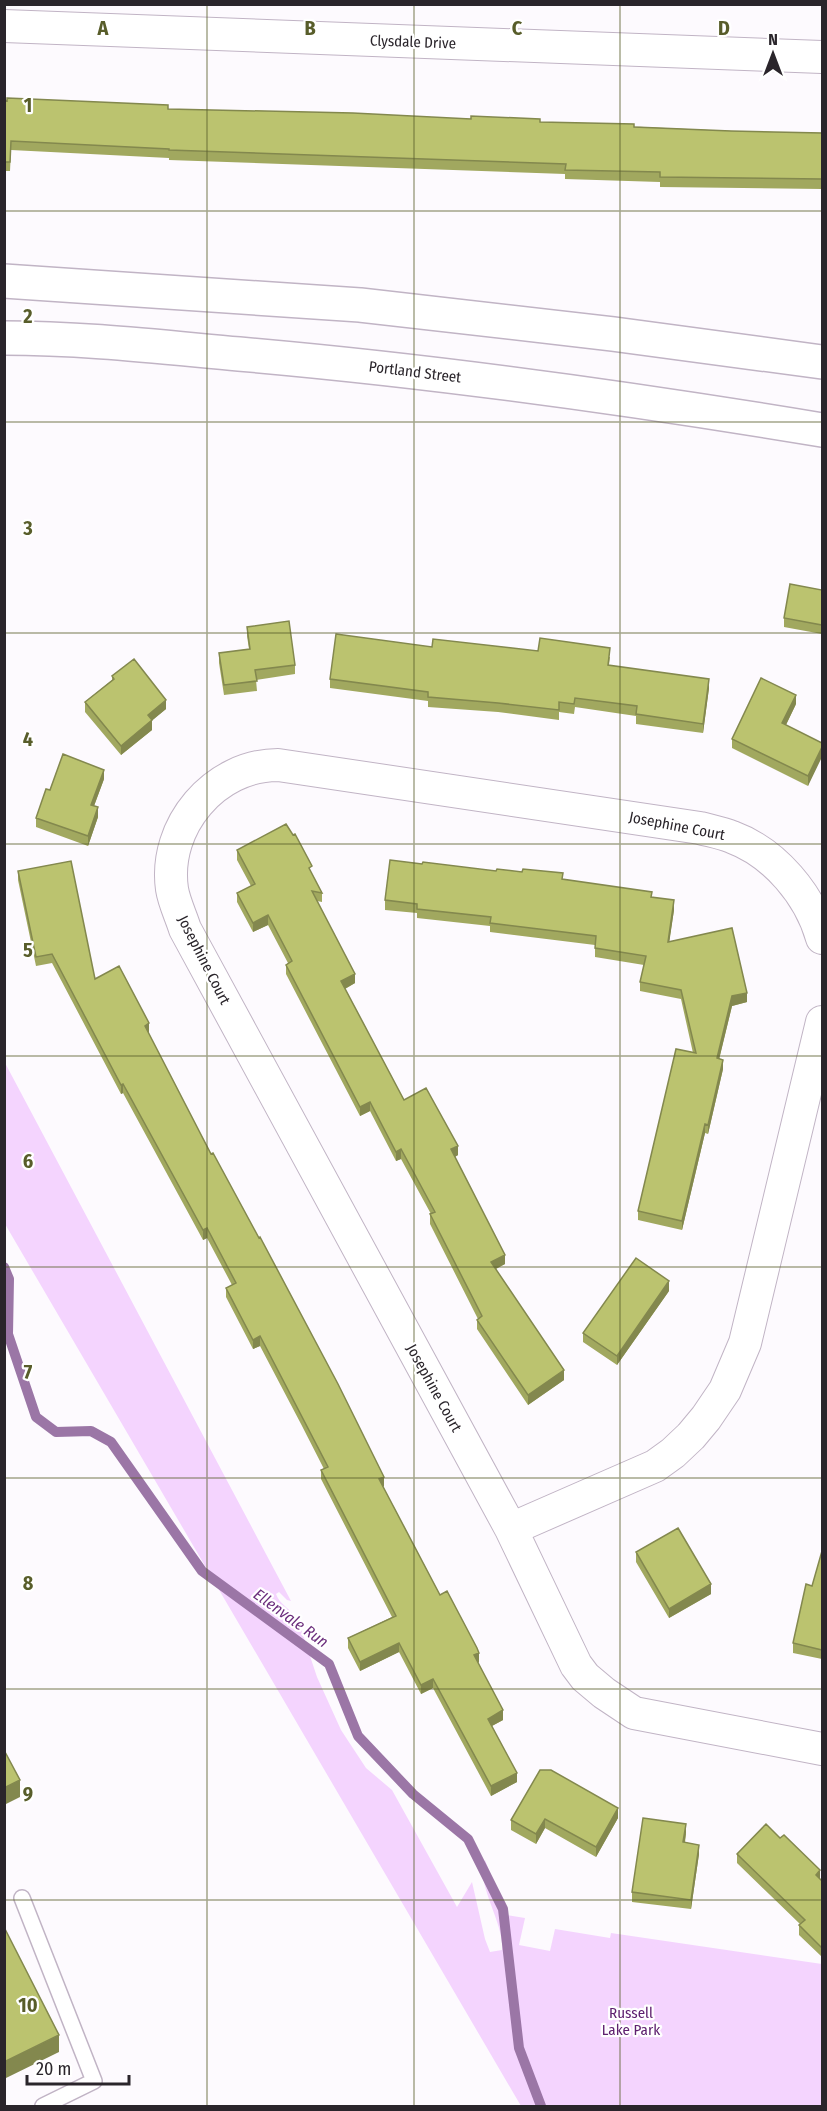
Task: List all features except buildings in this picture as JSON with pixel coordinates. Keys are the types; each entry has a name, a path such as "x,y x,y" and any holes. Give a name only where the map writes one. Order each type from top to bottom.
{"main road":[{"path":"4,281 360,305 613,334 822,362"},
{"name":"Portland Street","path":"4,338 60,338 354,364 666,404 822,430"}],"street":[{"name":"Clysdale Drive","path":"4,26 822,57"},
{"name":"Josephine Court","path":"822,938 810,906 790,879 767,856 732,837 700,828 278,765 263,765 240,771 215,786 198,802 185,821 176,843 172,866 172,890 185,929 512,1529 576,1665 585,1677 604,1693 634,1713 822,1749"},
{"path":"512,1529 655,1466 690,1436 706,1418 725,1390 745,1343 822,1022"}],"lane":[{"path":"22,1898 94,2081 43,2106"}],"green space":[{"name":"Russell Lake Park","path":"4,1061 291,1601 279,1592 276,1594 298,1620 317,1677 341,1730 366,1768 392,1790 457,1907 472,1882 490,1952 502,1950 502,1940 483,1879 485,1860 507,1915 525,1918 519,1945 550,1951 555,1929 610,1938 611,1933 822,1964 822,2106 521,2106 5,1224"}],"waterway":[{"name":"Ellenvale Run","path":"4,1267 9,1279 8,1334 36,1417 56,1432 91,1431 111,1442 202,1571 329,1664 358,1736 413,1794 468,1839 503,1909 519,2048 541,2106"}]}
